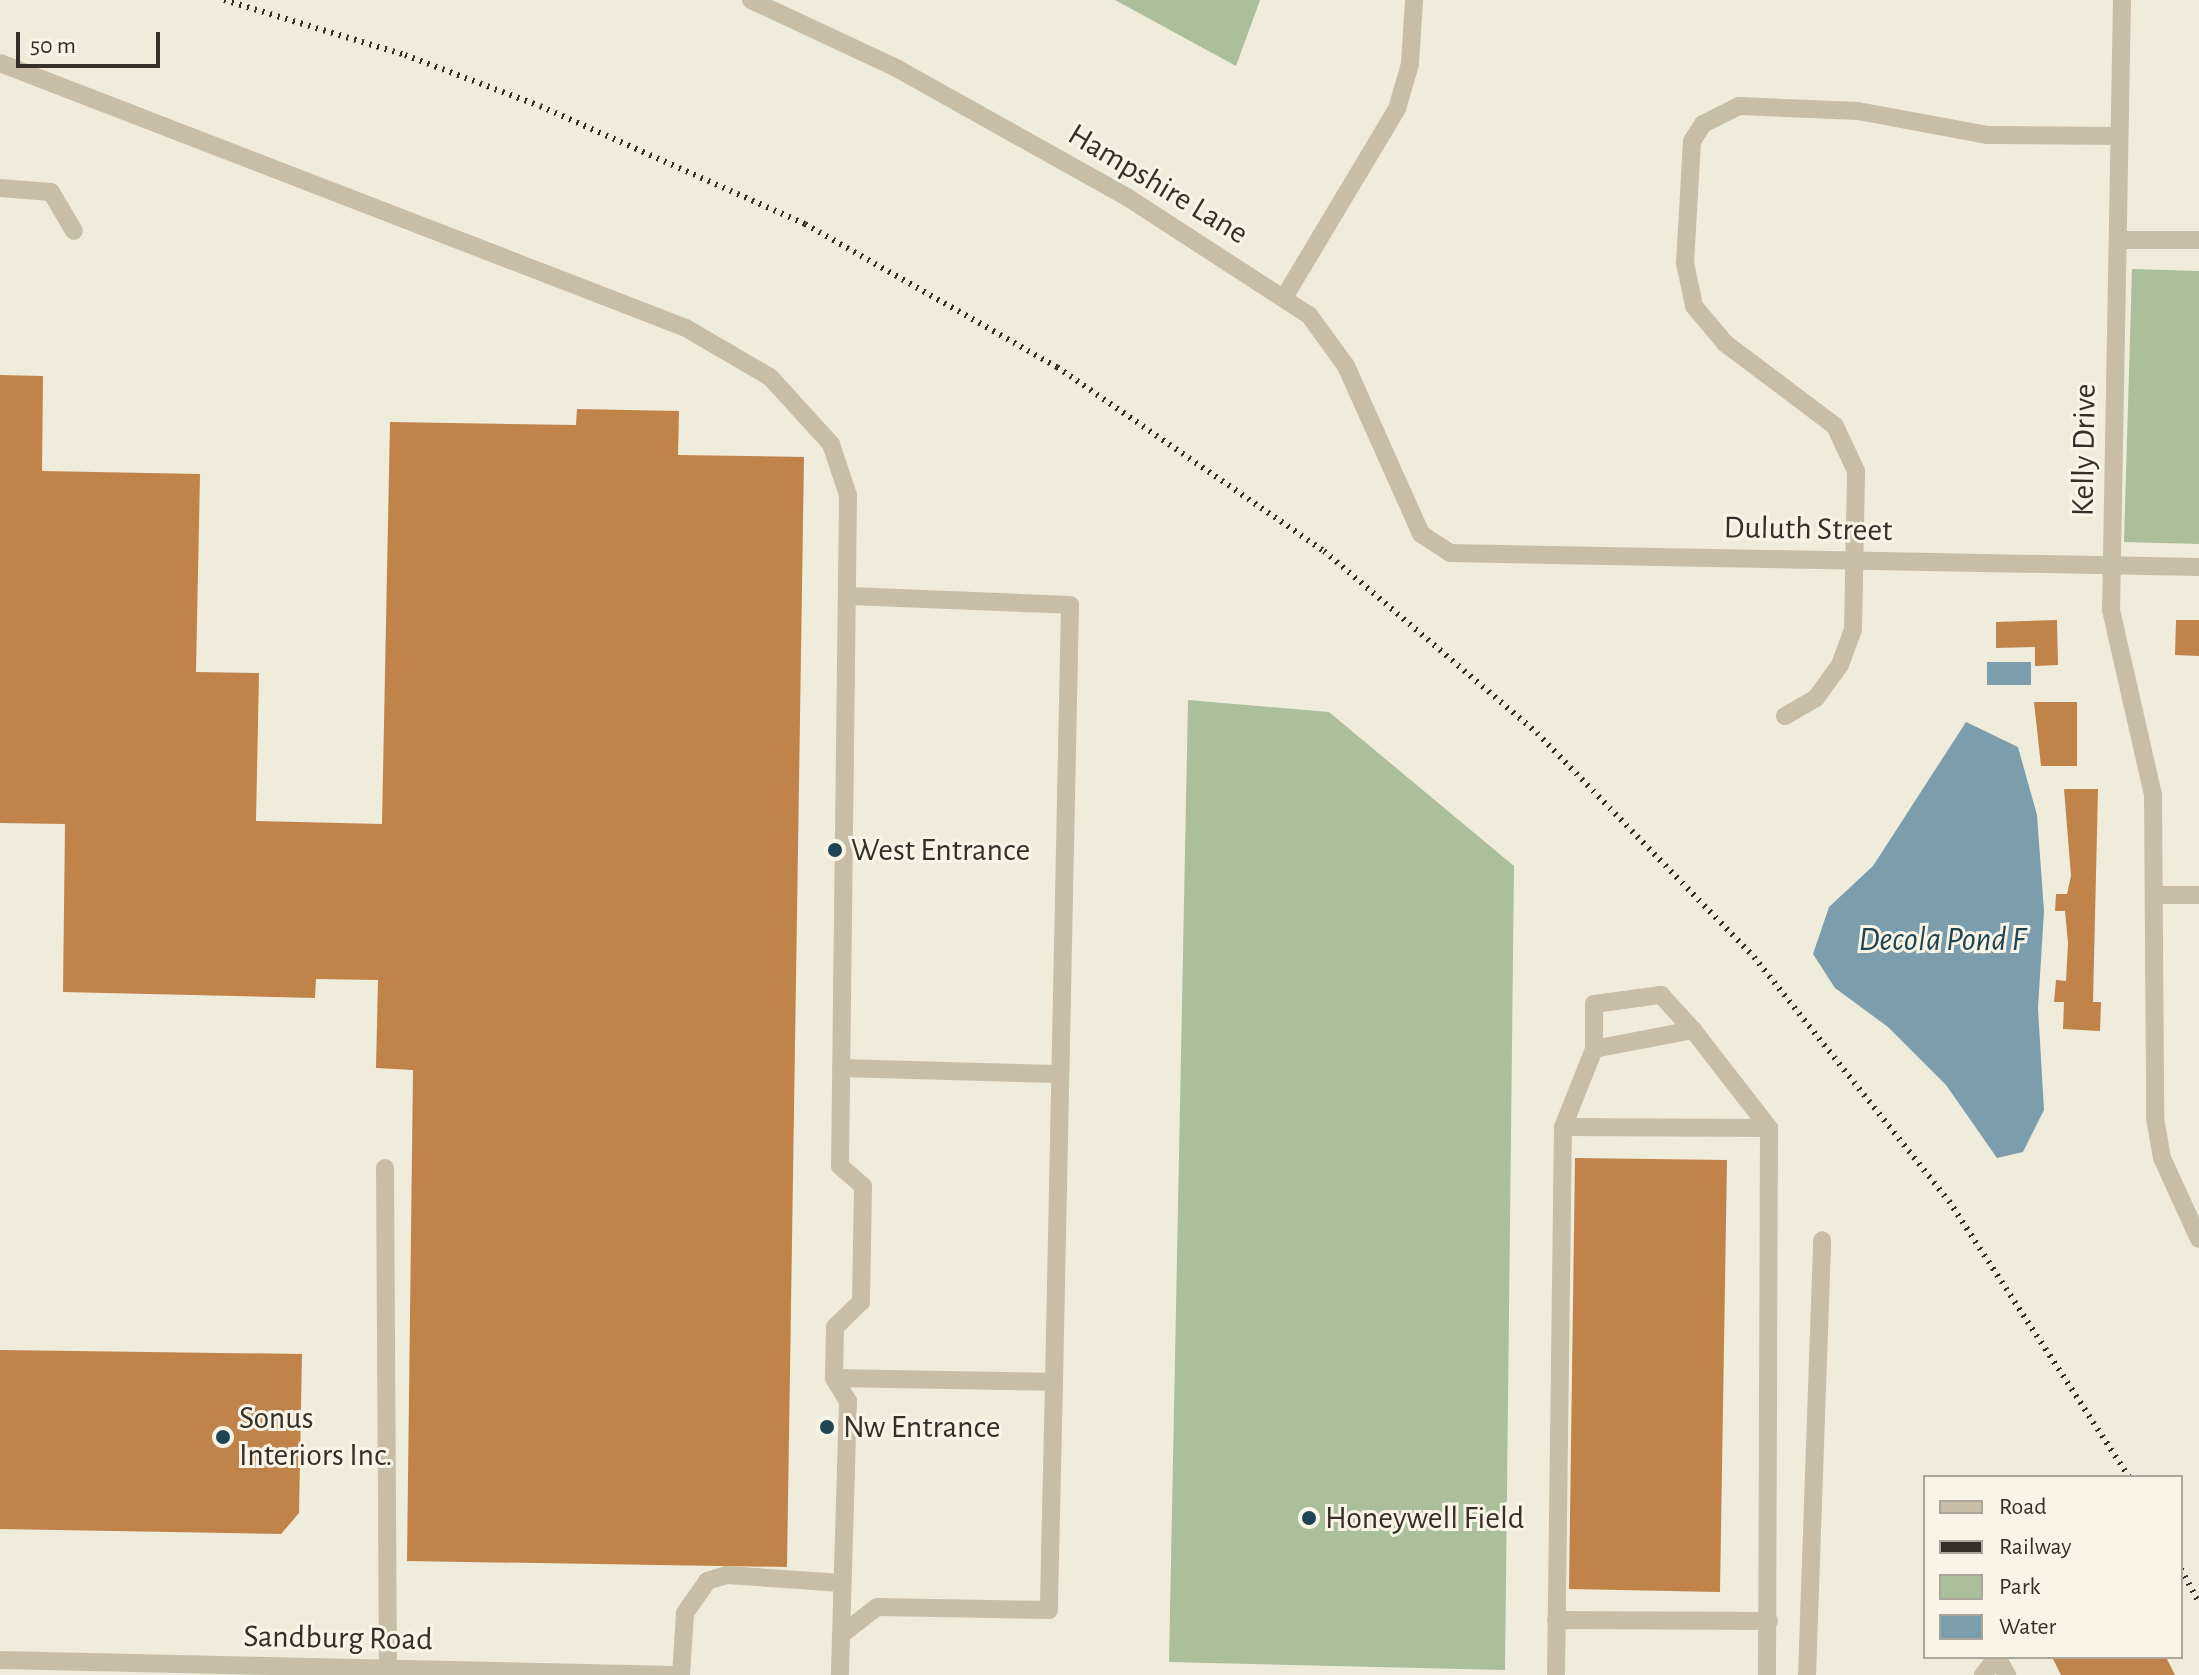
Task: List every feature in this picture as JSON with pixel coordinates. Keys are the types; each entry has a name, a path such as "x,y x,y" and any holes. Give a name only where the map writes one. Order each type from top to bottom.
{"street":[{"name":"Hampshire Lane","path":"751,0 898,69 1127,197 1285,296 1329,337 1346,366 1421,534"},
{"path":"1285,296 1397,109 1410,64 1414,0"},
{"name":"Kelly Drive","path":"2122,0 2111,565 2118,661 2153,795 2158,895 2155,1118 2162,1158 2199,1239"},
{"path":"0,63 686,328 751,363 806,410 839,463 848,495 849,596 840,1166 863,1186 861,1302 835,1327 834,1378 848,1401 840,1675"},
{"path":"1785,716 1816,698 1840,665 1853,630 1858,560 1856,471 1841,437 1817,410 1725,343 1694,306 1685,263 1692,141 1703,124 1739,106 1847,109 1987,135 2119,136"},
{"path":"0,188 51,192 74,231"},
{"path":"2119,240 2199,240"},
{"name":"Duluth Street","path":"1421,534 1450,553 2199,567"},
{"path":"841,1635 877,1607 1049,1610 1070,605 849,596"},
{"path":"2158,895 2199,895"},
{"path":"1556,1675 1563,1127 1594,1049 1594,1004 1661,995 1693,1030 1769,1128 1767,1675"},
{"path":"1594,1049 1693,1030"},
{"path":"841,1068 1060,1074"},
{"path":"1563,1127 1769,1128"},
{"path":"385,1168 388,1669"},
{"path":"1807,1675 1822,1240"},
{"path":"834,1378 1054,1382"},
{"path":"678,1675 685,1613 707,1581 727,1575 842,1583"},
{"path":"1556,1620 1769,1621"},
{"path":"1983,1675 1995,1659"},
{"name":"Sandburg Road","path":"0,1660 290,1671 388,1669 678,1675"}],"green space":[{"path":"1115,0 1260,0 1236,66"},
{"path":"2132,269 2199,271 2199,544 2124,542"},
{"path":"1188,700 1329,712 1514,866 1505,1670 1169,1662"}],"water":[{"path":"1987,662 2031,662 2031,685 1987,685"},
{"name":"Decola Pond F","path":"1966,722 2018,747 2037,815 2044,911 2038,1008 2044,1110 2023,1152 1997,1158 1946,1085 1888,1027 1835,988 1813,954 1829,907 1873,866"}],"building":[{"path":"0,375 43,376 42,471 200,474 196,672 259,673 256,821 382,824 390,422 576,425 577,409 679,411 678,455 804,457 787,1567 407,1561 413,1070 376,1068 378,980 316,979 315,998 63,992 65,824 0,823"},
{"path":"2057,620 2058,665 2035,666 2035,647 1996,648 1996,622"},
{"path":"2176,620 2199,620 2199,656 2175,655"},
{"path":"2034,702 2077,702 2077,766 2041,766"},
{"path":"2064,789 2098,789 2093,1002 2101,1002 2100,1031 2063,1029 2064,1002 2054,1002 2056,980 2066,981 2068,943 2065,911 2055,911 2056,894 2067,894 2071,876"},
{"path":"1575,1158 1727,1160 1720,1592 1569,1589"},
{"path":"0,1350 302,1354 299,1513 281,1534 0,1529"},
{"path":"2053,1659 2167,1659 2175,1675 2061,1675"}],"railway":[{"path":"224,0 405,55 540,106 805,224 1057,367 1324,551 1537,733 1754,957 1949,1201 2128,1475"},
{"path":"2183,1573 2199,1603"}],"place":[{"name":"West Entrance","path":"835,850"},
{"name":"Nw Entrance","path":"827,1427"},
{"name":"Sonus Interiors Inc.","path":"223,1437"},
{"name":"Honeywell Field","path":"1309,1518"}]}
